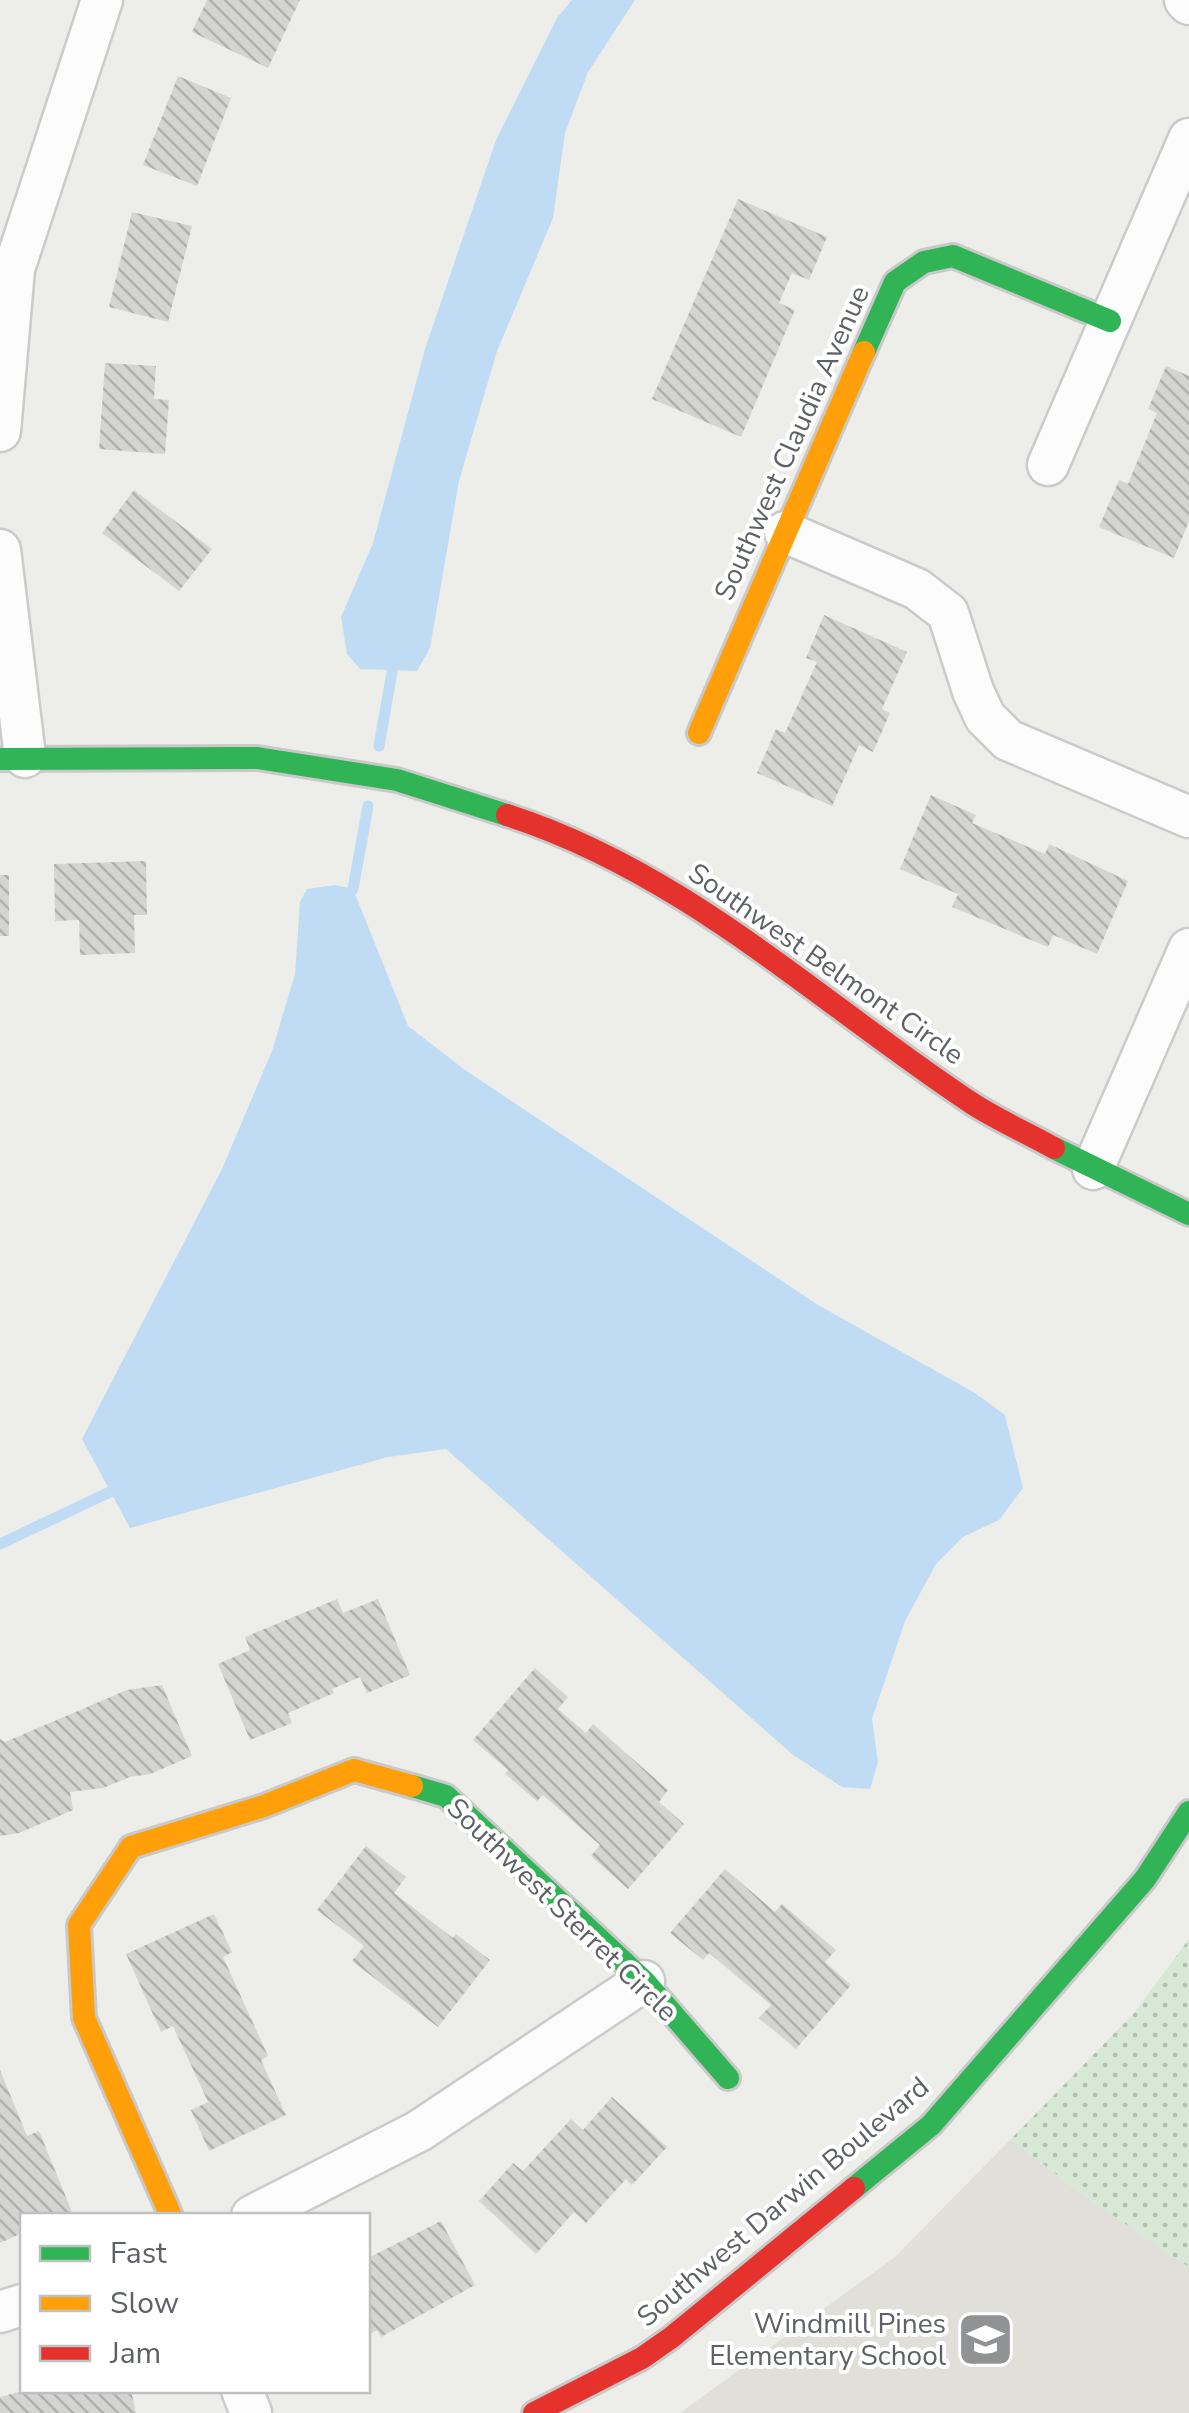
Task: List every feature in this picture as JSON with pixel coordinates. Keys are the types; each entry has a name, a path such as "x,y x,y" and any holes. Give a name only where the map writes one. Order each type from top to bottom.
{"street":[{"path":"0,431 14,268 102,0"},
{"path":"1048,465 1189,139"},
{"name":"Southwest Claudia Avenue","path":"699,733 895,282 924,262 953,256 1110,321"},
{"path":"786,532 917,589 948,612 985,717 1008,740 1189,817"},
{"path":"0,550 13,758"},
{"name":"Southwest Belmont Circle","path":"13,758 257,758 397,780 529,822 627,866 699,906 974,1105 1093,1169 1189,1214"},
{"path":"1093,1169 1189,950"},
{"name":"Southwest Sterret Circle","path":"170,2213 84,2018 79,1925 131,1847 264,1806 354,1770 446,1796 644,1981 728,2078"},
{"name":"Southwest Darwin Boulevard","path":"534,2413 642,2358 672,2337 931,2125 1145,1879 1189,1812"},
{"path":"258,2213 420,2131 644,1981"}],"shaded area":[{"name":"Windmill Pines Elementary School","path":"1011,2139 1083,2195 1189,2267 1189,2413 680,2413 895,2257"}],"green space":[{"path":"1189,1939 1189,2267 1083,2195 1011,2139 1134,2013"}],"water":[{"path":"572,0 635,0 588,72 565,133 553,218 497,351 459,481 430,648 417,671 360,669 347,654 341,617 373,543 425,349 496,140 557,18"},
{"path":"335,885 353,889 408,1026 465,1070 818,1305 975,1393 1005,1415 1023,1488 999,1520 963,1537 936,1564 905,1621 872,1719 878,1762 870,1789 842,1787 792,1754 446,1449 388,1457 130,1528 82,1439 222,1169 272,1051 295,974 300,902 307,889"}],"building":[{"path":"207,0 300,0 268,68 192,32"},
{"path":"178,76 231,98 197,186 143,165"},
{"path":"738,199 827,237 809,280 792,273 779,303 795,310 741,437 652,399"},
{"path":"132,212 192,226 168,322 109,307"},
{"path":"105,363 156,366 154,399 169,400 165,454 99,449"},
{"path":"1166,366 1189,376 1189,521 1174,558 1099,527 1119,480 1128,484 1157,413 1148,409"},
{"path":"134,490 212,549 179,591 102,533"},
{"path":"824,615 907,652 882,709 890,713 873,752 859,745 832,806 757,773 776,729 785,733 817,662 806,658"},
{"path":"931,795 976,815 972,823 1045,854 1049,844 1128,881 1097,954 1053,935 1048,947 952,907 958,894 900,869"},
{"path":"146,861 147,915 134,915 135,953 80,955 79,920 55,921 54,864"},
{"path":"0,875 9,875 9,936 0,936"},
{"path":"337,1599 343,1613 378,1599 410,1675 367,1693 360,1677 288,1713 292,1723 250,1740 218,1664 250,1650 245,1637"},
{"path":"535,1668 568,1697 558,1709 586,1733 593,1724 668,1790 659,1802 684,1824 628,1889 591,1856 600,1845 543,1795 537,1801 473,1740"},
{"path":"162,1685 192,1756 103,1788 70,1792 73,1810 19,1833 0,1836 0,1739 5,1742 127,1690"},
{"path":"366,1846 406,1877 394,1893 453,1938 456,1934 490,1960 438,2027 352,1961 364,1946 317,1910"},
{"path":"725,1869 775,1912 782,1904 836,1950 825,1962 851,1985 796,2049 759,2018 771,2005 709,1953 703,1960 670,1933"},
{"path":"214,1914 232,1952 223,1957 268,2056 261,2060 286,2115 209,2151 191,2110 208,2102 173,2026 161,2032 126,1954"},
{"path":"0,2070 27,2136 39,2131 72,2212 20,2213 20,2234 0,2243"},
{"path":"612,2097 667,2147 632,2185 626,2179 586,2223 574,2212 536,2254 479,2201 513,2163 523,2171 571,2119 583,2130"},
{"path":"441,2221 475,2285 381,2337 377,2330 370,2334 370,2257"},
{"path":"20,2392 132,2393 136,2413 0,2413 0,2397"}],"waterway":[{"path":"379,746 392,672"},
{"path":"353,889 368,806"},
{"path":"0,1544 110,1492"}],"traffic: fast":[{"path":"864,352 895,282 924,262 953,256 1110,321"},
{"path":"0,759 257,758 397,780 507,815"},
{"path":"1054,1148 1189,1214"},
{"path":"412,1786 446,1796 644,1981 728,2078"},
{"path":"854,2188 931,2125 1145,1879 1189,1812"}],"traffic: slow":[{"path":"699,733 864,352"},
{"path":"170,2213 84,2018 79,1925 131,1847 264,1806 354,1770 412,1786"}],"traffic: jam":[{"path":"507,815 572,840 692,905 973,1104 1054,1148"},
{"path":"534,2413 642,2358 672,2337 854,2188"}],"place":[{"name":"Windmill Pines Elementary School","path":"985,2340"}]}
